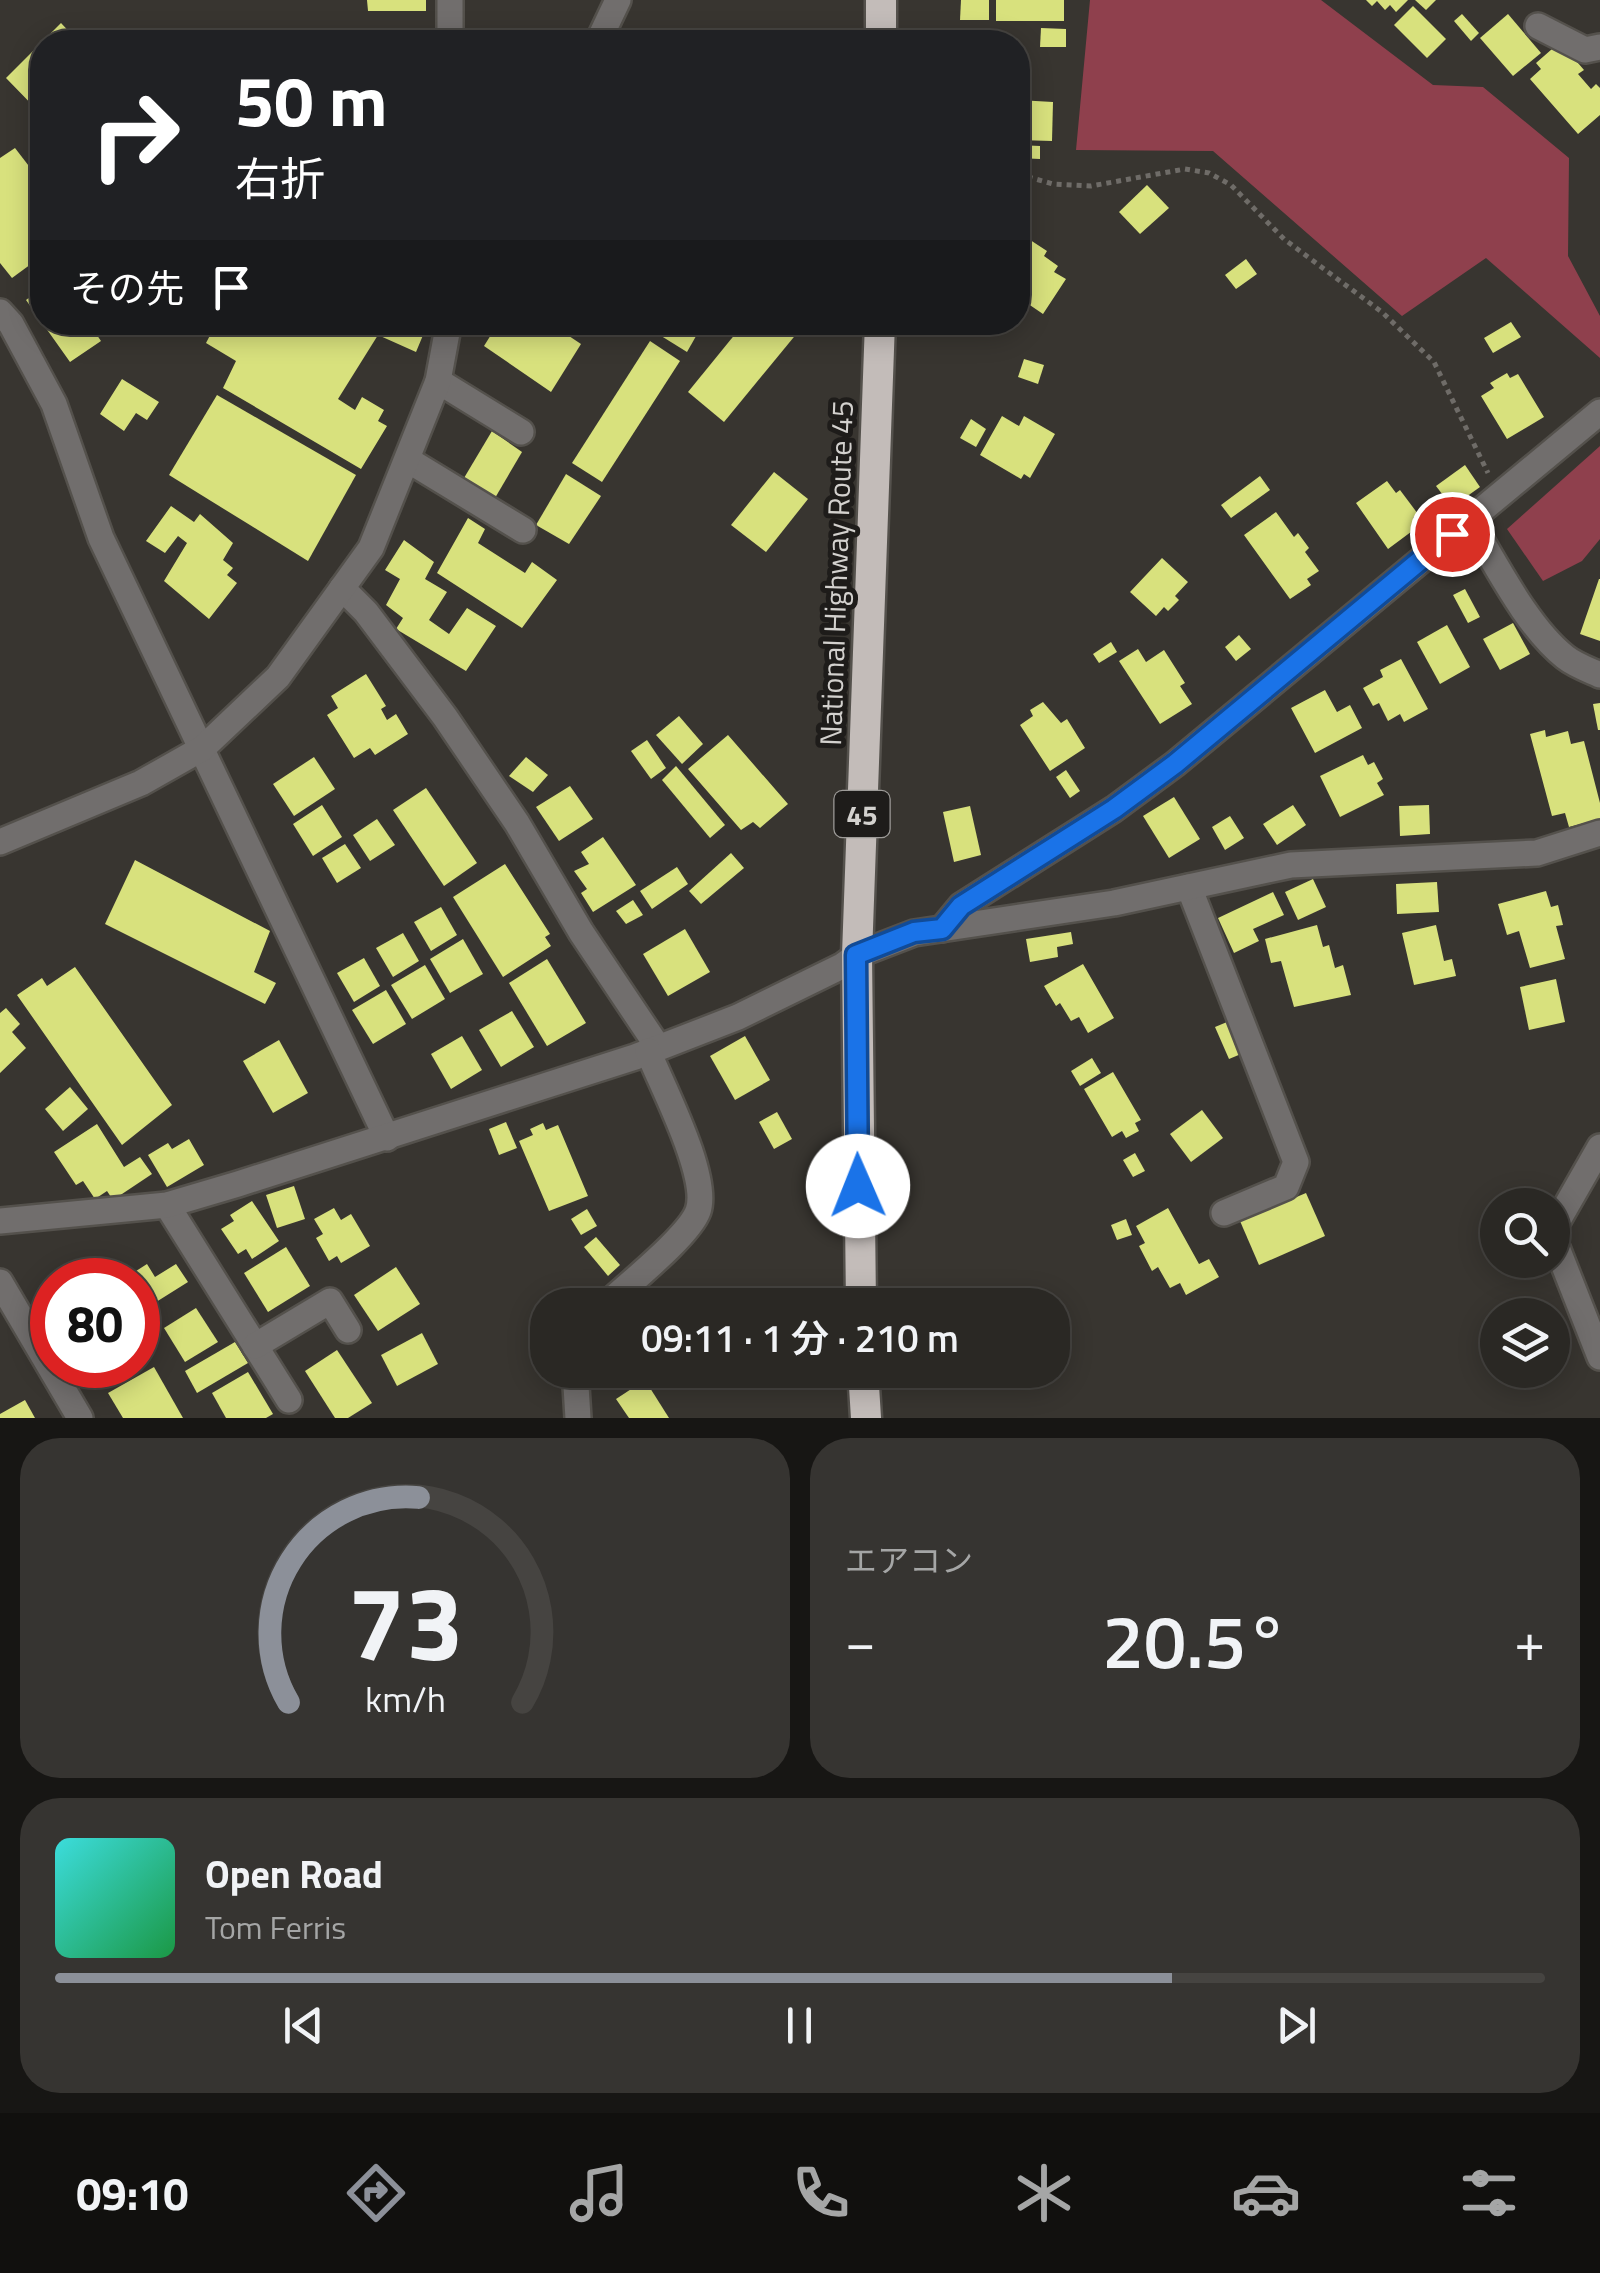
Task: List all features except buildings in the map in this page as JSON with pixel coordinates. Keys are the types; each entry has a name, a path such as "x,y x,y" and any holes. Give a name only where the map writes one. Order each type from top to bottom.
{"highway":[{"path":"880,0 881,30"},
{"name":"National Highway Route 45","path":"861,1288 856,955 880,335"},
{"path":"864,1388 866,1418"}],"street":[{"path":"450,0 450,30"},
{"path":"604,30 618,0"},
{"path":"1538,26 1585,50 1600,46"},
{"path":"0,312 11,324 54,404 101,538 387,1138"},
{"path":"0,842 142,783 203,748 278,677 371,548 438,381 447,335"},
{"path":"438,381 521,432"},
{"path":"942,929 961,906 1114,809 1175,764 1600,412"},
{"path":"408,460 523,530"},
{"path":"1469,520 1551,643 1566,658 1600,676"},
{"path":"342,588 366,612 445,717 517,823 653,1049 700,1183 698,1212 683,1233 624,1288"},
{"path":"0,1220 167,1205 387,1138 653,1049 738,1016 842,966 856,955 914,932 1114,903 1291,865 1537,852 1600,834"},
{"path":"1189,887 1296,1162 1286,1187 1224,1214"},
{"path":"1570,1201 1600,1147"},
{"path":"167,1205 289,1400"},
{"path":"1569,1278 1600,1357"},
{"path":"0,1282 80,1418"},
{"path":"254,1346 330,1301 348,1330"},
{"path":"576,1388 578,1418"}],"path":[{"path":"1030,177 1053,184 1091,186 1185,169 1209,173 1230,185 1284,239 1383,312 1434,362 1499,494"}],"shaded area":[{"path":"1090,0 1321,0 1433,85 1483,87 1569,158 1568,256 1600,316 1600,358 1486,258 1402,316 1213,151 1076,150"},
{"path":"1600,446 1600,539 1582,561 1543,581 1507,529"}],"route":[{"path":"858,1186 856,955 914,932 942,929 961,906 1114,809 1175,764 1452,534"}]}
